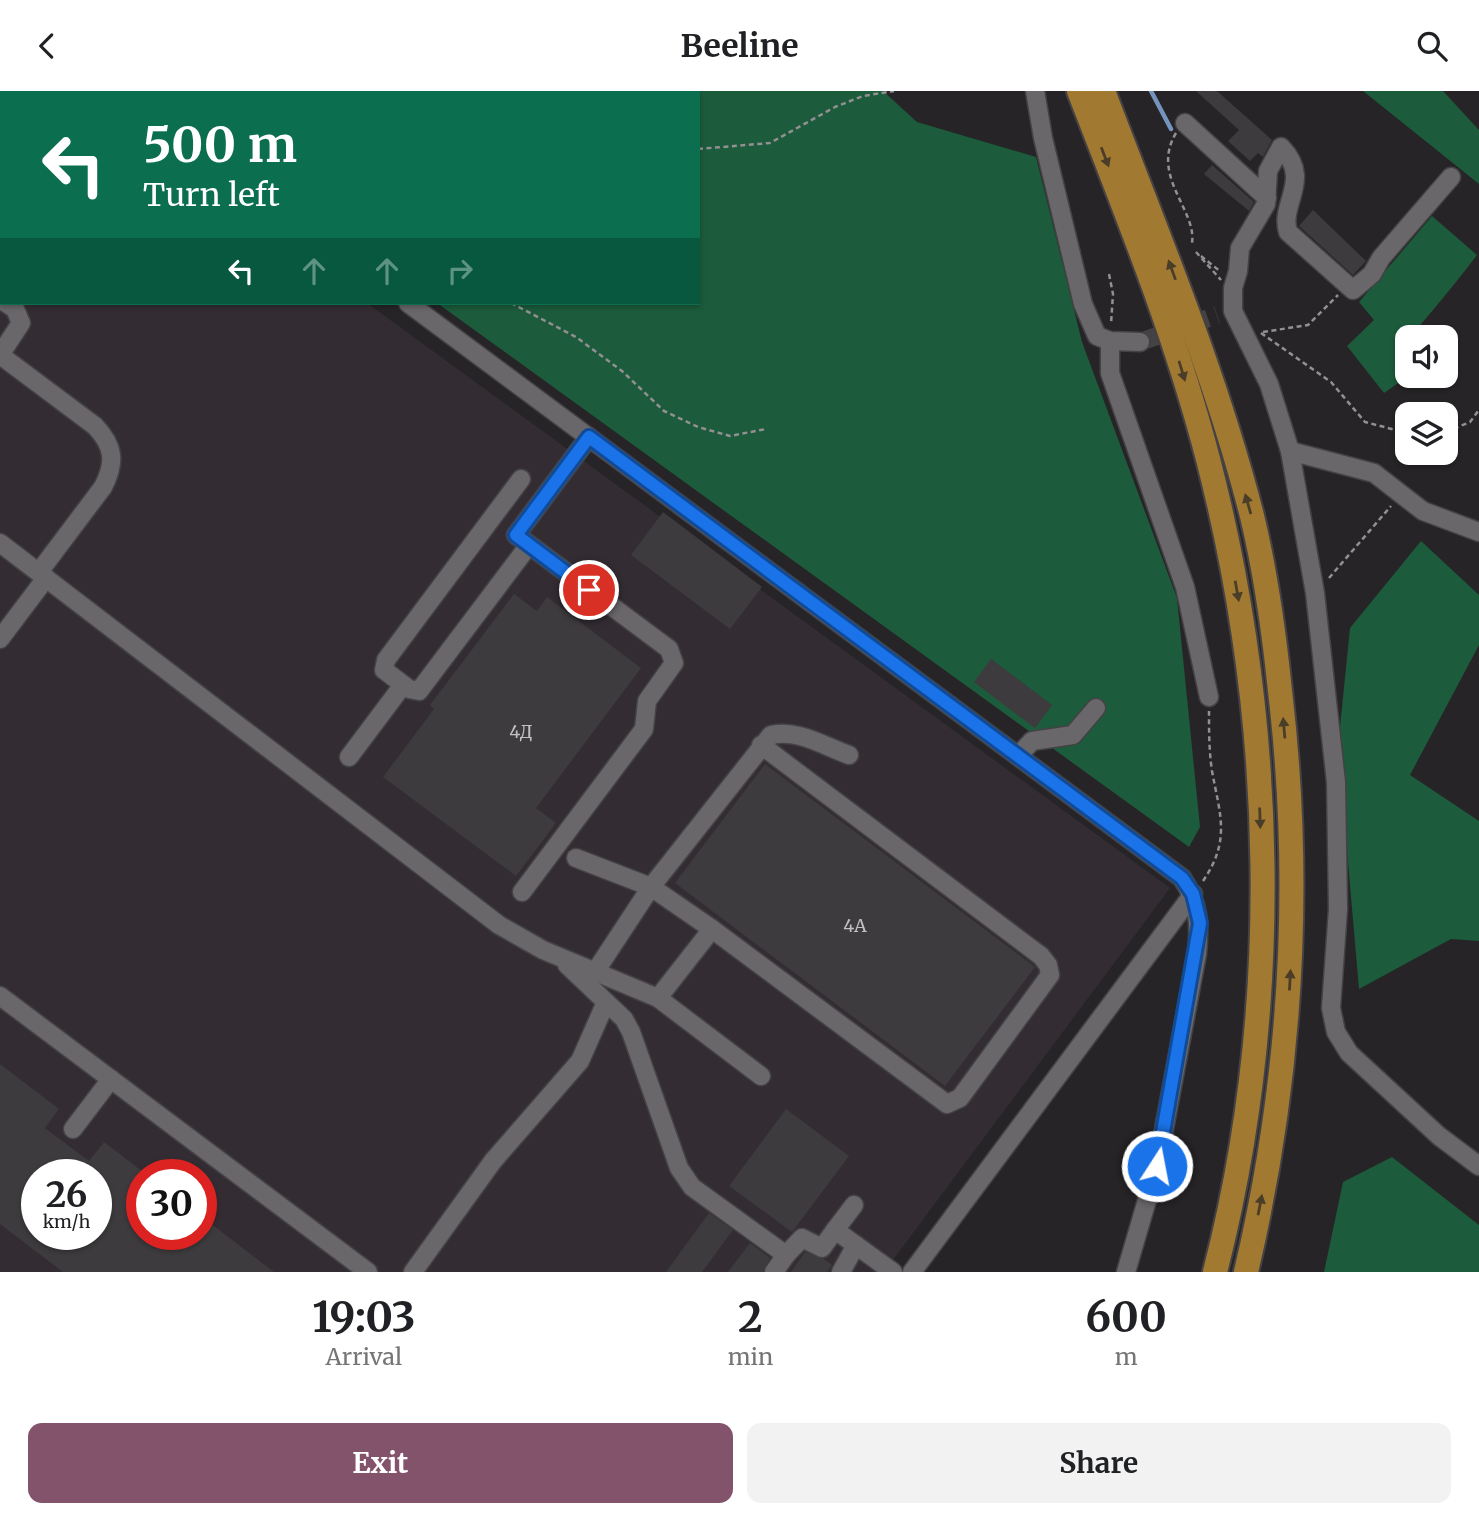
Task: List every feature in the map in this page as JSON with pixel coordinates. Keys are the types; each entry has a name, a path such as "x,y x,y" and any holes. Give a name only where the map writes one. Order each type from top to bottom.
{"highway":[{"path":"1079,91 1167,321 1194,409 1223,524 1246,645 1261,822 1261,965 1249,1094 1215,1272"},
{"path":"1102,91 1219,404 1252,517 1276,656 1291,819 1291,966 1279,1096 1246,1272"}],"street":[{"path":"1035,91 1043,138 1083,304 1097,336 1110,341 1140,342"},
{"path":"1185,123 1268,198"},
{"path":"1451,177 1356,290 1346,287 1288,232 1286,222 1294,192 1294,169 1281,147 1268,171 1268,198 1264,210 1242,241 1229,301 1269,384 1290,451 1315,593 1336,782 1338,909 1331,1008 1336,1032 1349,1053 1439,1136 1479,1166"},
{"path":"0,639 103,487 111,472 113,456 108,440 95,426 0,355 21,323 19,316 8,305"},
{"path":"411,305 1182,878 1193,894 1200,923 1197,954 1157,1166 1126,1272"},
{"path":"1110,341 1110,373 1185,587 1209,697"},
{"path":"521,479 383,665 384,670 414,692 422,688 589,437"},
{"path":"1290,451 1374,473 1423,511 1479,531"},
{"path":"493,517 669,649 674,663 647,701 643,729 522,892"},
{"path":"0,543 499,925 560,958 658,999 761,1076"},
{"path":"349,757 403,685"},
{"path":"1018,756 1032,741 1073,735 1096,708"},
{"path":"595,972 651,887 771,735 783,732 849,755"},
{"path":"576,858 651,887 712,929 947,1104 960,1098 1050,975 1048,965 1041,956 761,745"},
{"path":"912,1272 1193,894"},
{"path":"658,999 712,929"},
{"path":"560,958 624,1019 683,1177 786,1255"},
{"path":"0,996 368,1272"},
{"path":"413,1272 494,1161 580,1061 606,1002"},
{"path":"73,1129 111,1079"},
{"path":"774,1272 802,1238 822,1248 853,1205"},
{"path":"835,1230 892,1272"},
{"path":"841,1272 856,1245"}],"path":[{"path":"700,149 770,143 835,107 863,96 894,91"},
{"path":"1185,123 1173,137 1168,164 1192,243"},
{"path":"1229,301 1196,252 1229,301"},
{"path":"1109,274 1113,294 1110,341"},
{"path":"1346,287 1308,325 1261,333 1331,382 1365,422 1395,430"},
{"path":"516,305 576,337 622,371 664,411 698,427 730,436 766,429"},
{"path":"1458,427 1470,422 1479,409"},
{"path":"1315,593 1402,495"},
{"path":"1193,894 1212,866 1223,825 1210,751 1209,697"}],"shaded area":[{"path":"0,305 370,305 1170,888 884,1272 0,1272"}],"green space":[{"path":"700,91 883,91 917,122 1036,157 1082,342 1177,598 1200,827 1189,847 440,305 700,305"},
{"path":"1363,91 1443,91 1479,130 1479,184"},
{"path":"1432,216 1477,255 1420,325 1395,325 1395,385 1384,393 1347,346 1374,320 1359,302"},
{"path":"1421,541 1479,595 1479,645 1410,775 1479,821 1479,941 1451,939 1359,989 1338,747 1350,628"},
{"path":"1392,1157 1479,1225 1479,1272 1324,1272 1343,1182"}],"building":[{"path":"1196,91 1217,91 1272,140 1263,157 1258,153 1250,161 1228,141 1239,130"},
{"path":"1212,165 1254,202 1249,211 1204,174"},
{"path":"1313,210 1366,261 1353,275 1299,226"},
{"path":"663,512 762,587 730,629 631,555"},
{"path":"514,594 537,611 547,597 641,668 536,808 556,823 516,876 383,777 434,709 430,705"},
{"path":"991,659 1052,705 1035,728 974,682"},
{"path":"765,764 1035,967 945,1086 675,883"},
{"path":"0,1064 59,1109 45,1128 86,1159 21,1159 21,1240 0,1224"},
{"path":"786,1109 849,1156 792,1232 729,1186"},
{"path":"104,1142 126,1159 126,1250 217,1250 217,1228 274,1272 63,1272 34,1250 112,1250 112,1159 91,1159"},
{"path":"709,1213 733,1230 702,1272 666,1272"},
{"path":"750,1243 770,1258 763,1272 728,1272"},
{"path":"805,1252 832,1265 827,1272 791,1272"}],"waterway":[{"path":"1151,91 1171,129"}],"tunnel":[{"path":"1140,342 1217,315"}],"route":[{"path":"589,590 516,535 589,437 1182,878 1193,894 1200,923 1197,954 1157,1166"}]}
